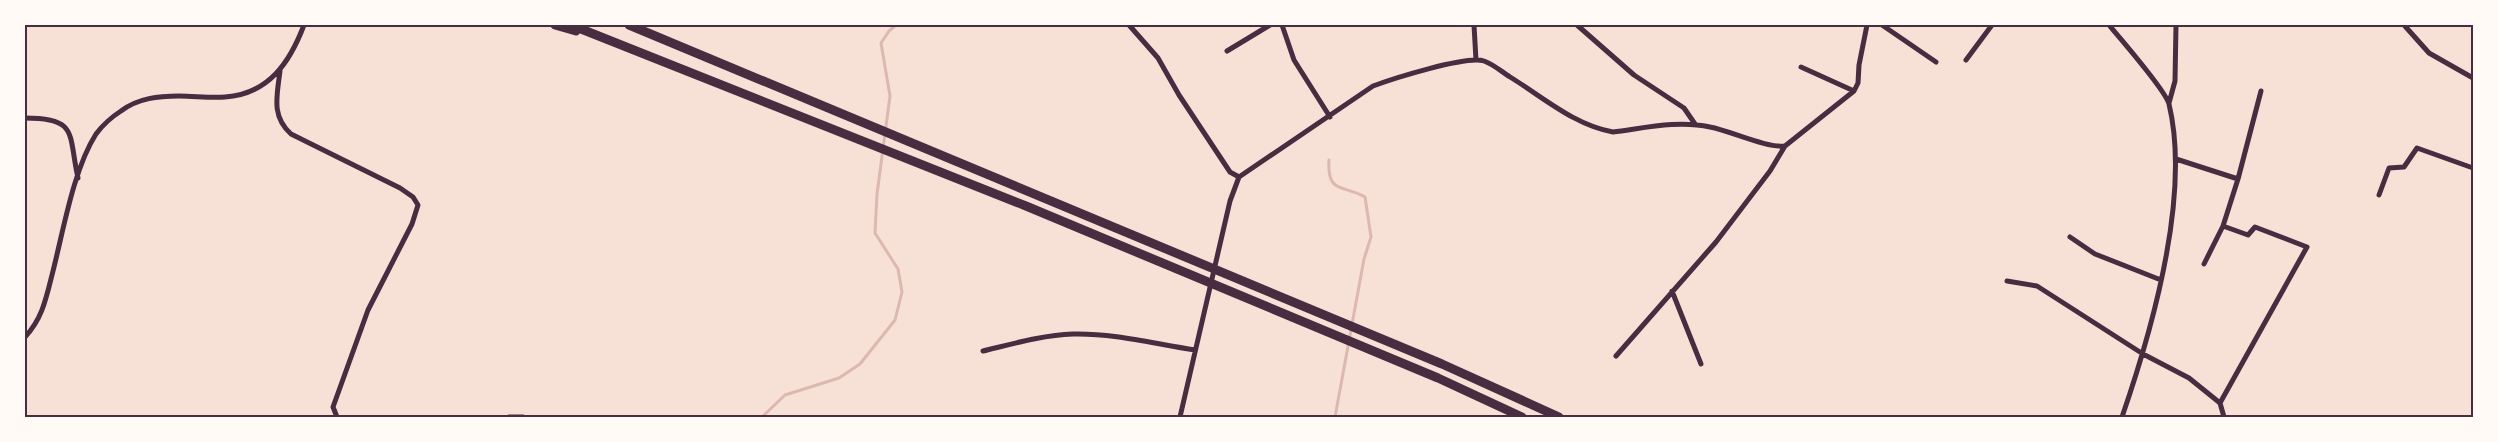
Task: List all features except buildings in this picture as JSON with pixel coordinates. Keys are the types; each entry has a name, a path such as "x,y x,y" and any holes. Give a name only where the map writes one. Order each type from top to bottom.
{"highway":[{"path":"555,25 608,40"},
{"path":"571,25 1026,206 1438,378 1522,417"},
{"path":"628,25 1032,191 1164,250 1442,364 1559,417"}],"street":[{"path":"25,337 42,312 78,179 87,151 97,132 122,110 140,100 161,96 226,97 252,90 280,71 288,60 304,25"},
{"path":"1129,25 1158,58 1230,172 1239,177"},
{"path":"1228,51 1270,25"},
{"path":"1282,25 1294,60 1330,117"},
{"path":"1474,25 1476,60"},
{"path":"1577,25 1634,75 1684,108 1695,124"},
{"path":"1616,356 1716,242 1770,172 1785,146 1854,91 1858,83 1859,65 1867,25"},
{"path":"1882,25 1936,62"},
{"path":"1966,60 1992,25"},
{"path":"2109,25 2169,103 2176,159 2169,230 2161,280 2143,354 2122,417"},
{"path":"2169,103 2176,81 2176,25"},
{"path":"2404,25 2429,53 2473,78"},
{"path":"1180,417 1230,201 1239,177 1373,86 1390,80 1476,60 1486,62 1564,112 1602,130 1613,132 1695,124 1735,133 1777,147 1785,146"},
{"path":"1801,67 1854,91"},
{"path":"280,71 277,111 280,124 291,134 400,188 413,197 418,205 412,224 368,310 334,407 337,417"},
{"path":"2204,264 2223,226 2238,179 2261,91"},
{"path":"25,118 53,119 67,128 78,179"},
{"path":"2379,195 2389,168 2404,166 2417,148 2473,168"},
{"path":"2176,159 2238,179"},
{"path":"2220,404 2307,247 2255,227 2248,235 2223,226"},
{"path":"2070,237 2095,254 2161,280"},
{"path":"2007,281 2037,286 2143,354 2189,378 2220,404 2224,417"},
{"path":"1672,291 1701,364"},
{"path":"982,351 1042,338 1071,334 1099,334 1195,350"},
{"path":"509,417 523,417"}],"waterway":[{"path":"762,417 785,395 839,378 860,364 895,320 902,292 898,269 875,233 877,194 890,96 881,43 889,31 896,25"},
{"path":"1329,160 1329,171 1334,184 1365,197 1371,237 1364,259 1335,417"}]}
